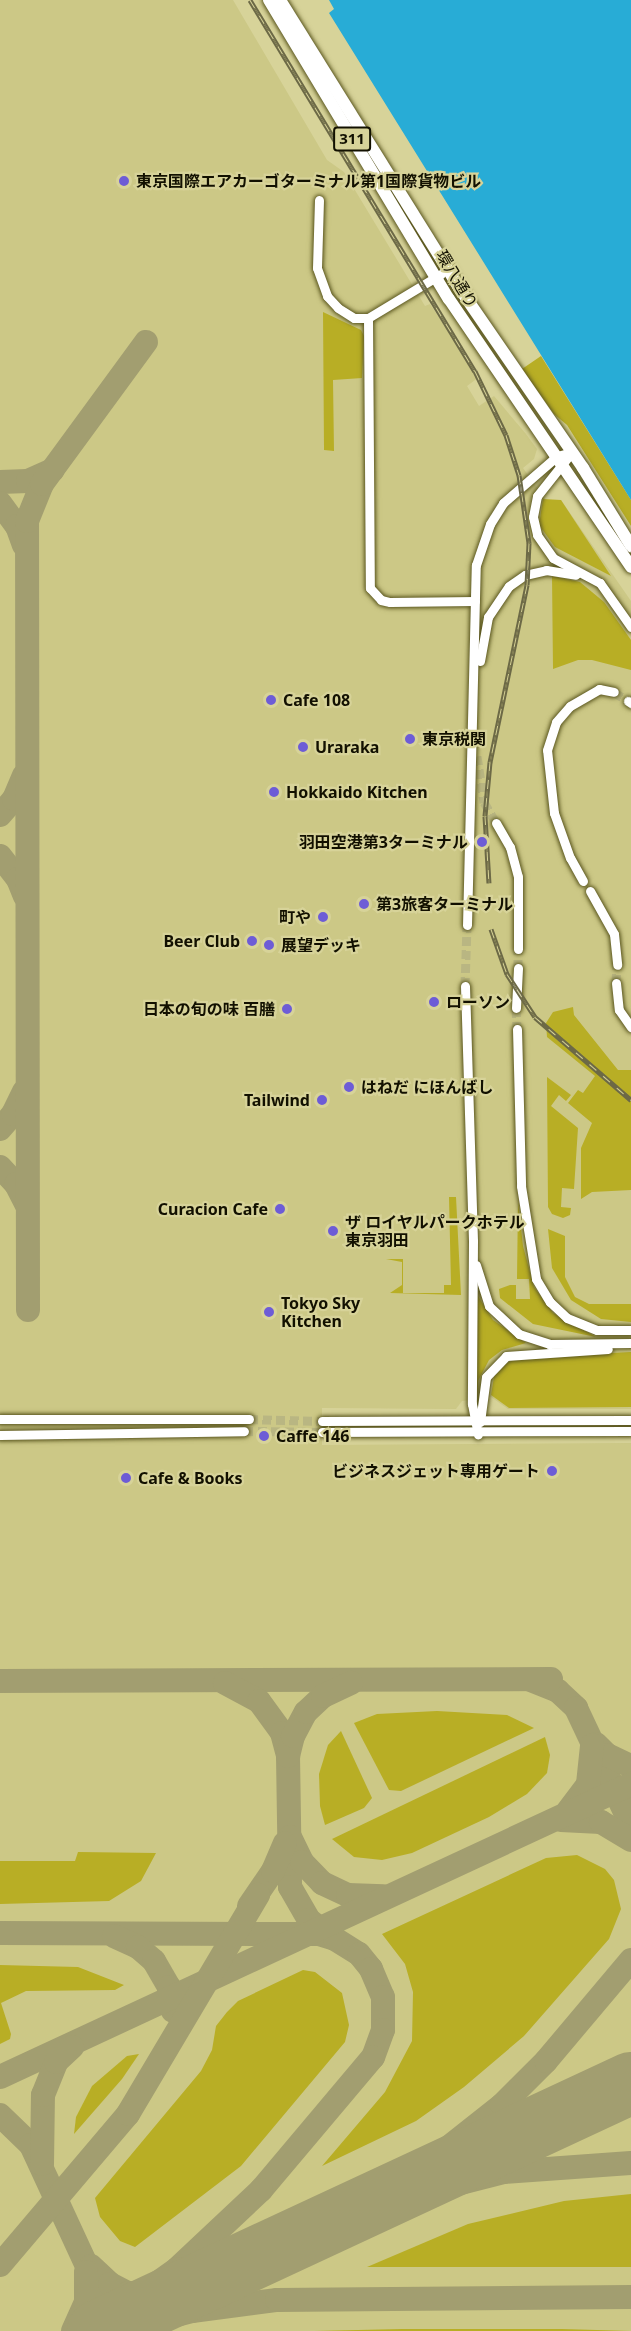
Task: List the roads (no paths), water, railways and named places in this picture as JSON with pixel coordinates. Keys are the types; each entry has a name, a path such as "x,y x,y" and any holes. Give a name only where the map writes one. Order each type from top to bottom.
{"main road":[{"name":"環八通り","path":"269,0 436,277 631,567"},
{"name":"環八通り","path":"280,0 490,336 572,452"},
{"name":"311","path":"572,452 631,546"}],"street":[{"path":"319,200 321,282 338,308 354,318 368,318 448,270"},
{"path":"368,318 370,588 381,600 390,602 475,601"},
{"path":"467,925 475,737 477,565 490,524 503,503 572,452"},
{"path":"560,460 537,496 533,517 537,535 553,558 592,577 631,627"},
{"path":"476,684 491,609 501,594 517,580 546,570 566,572 609,596"},
{"path":"583,880 570,858 554,813 547,750 556,722 570,706 599,689 614,692"},
{"path":"475,737 477,756"},
{"path":"496,823 510,847 518,878 519,950"},
{"path":"590,891 614,934 617,965"},
{"path":"516,1008 518,968"},
{"path":"616,983 619,1010 631,1027"},
{"path":"465,986 478,1434"},
{"path":"517,1029 521,1186 536,1279 550,1302 567,1318 597,1330 631,1330"},
{"path":"472,1241 483,1293 492,1311 514,1331 549,1344 631,1343"},
{"path":"477,1419 486,1377 506,1356 556,1350 631,1349"},
{"path":"0,1419 249,1419"},
{"path":"322,1421 631,1420"},
{"path":"0,1435 244,1431"},
{"path":"322,1432 478,1434 631,1431"}],"water":[{"path":"329,0 631,0 631,500 329,13 334,9"}],"tunnel":[{"path":"614,692 628,701"},
{"path":"477,756 484,802 496,823"},
{"path":"465,986 467,925"},
{"path":"518,949 518,968"},
{"path":"616,983 617,965"},
{"path":"516,1008 517,1029"},
{"path":"249,1419 322,1421"},
{"path":"244,1431 322,1432"}],"railway":[{"path":"250,0 475,371 506,435 519,475 529,543 527,585 490,762 485,816 489,883"},
{"path":"491,929 507,974 535,1017 631,1100"}],"place":[{"name":"東京国際エアカーゴターミナル第1国際貨物ビル","path":"124,181"},
{"name":"Cafe 108","path":"271,700"},
{"name":"東京税関","path":"410,739"},
{"name":"Uraraka","path":"303,747"},
{"name":"Hokkaido Kitchen","path":"274,792"},
{"name":"羽田空港第3ターミナル","path":"482,842"},
{"name":"第3旅客ターミナル","path":"364,904"},
{"name":"町や","path":"323,917"},
{"name":"Beer Club","path":"252,941"},
{"name":"展望デッキ","path":"269,945"},
{"name":"ローソン","path":"434,1002"},
{"name":"日本の旬の味 百膳","path":"287,1009"},
{"name":"はねだ にほんばし","path":"349,1087"},
{"name":"Tailwind","path":"322,1100"},
{"name":"Curacion Cafe","path":"280,1209"},
{"name":"ザ ロイヤルパークホテル 東京羽田","path":"333,1231"},
{"name":"Tokyo Sky Kitchen","path":"269,1312"},
{"name":"Caffe 146","path":"264,1436"},
{"name":"ビジネスジェット専用ゲート","path":"552,1471"},
{"name":"Cafe & Books","path":"126,1478"}]}
